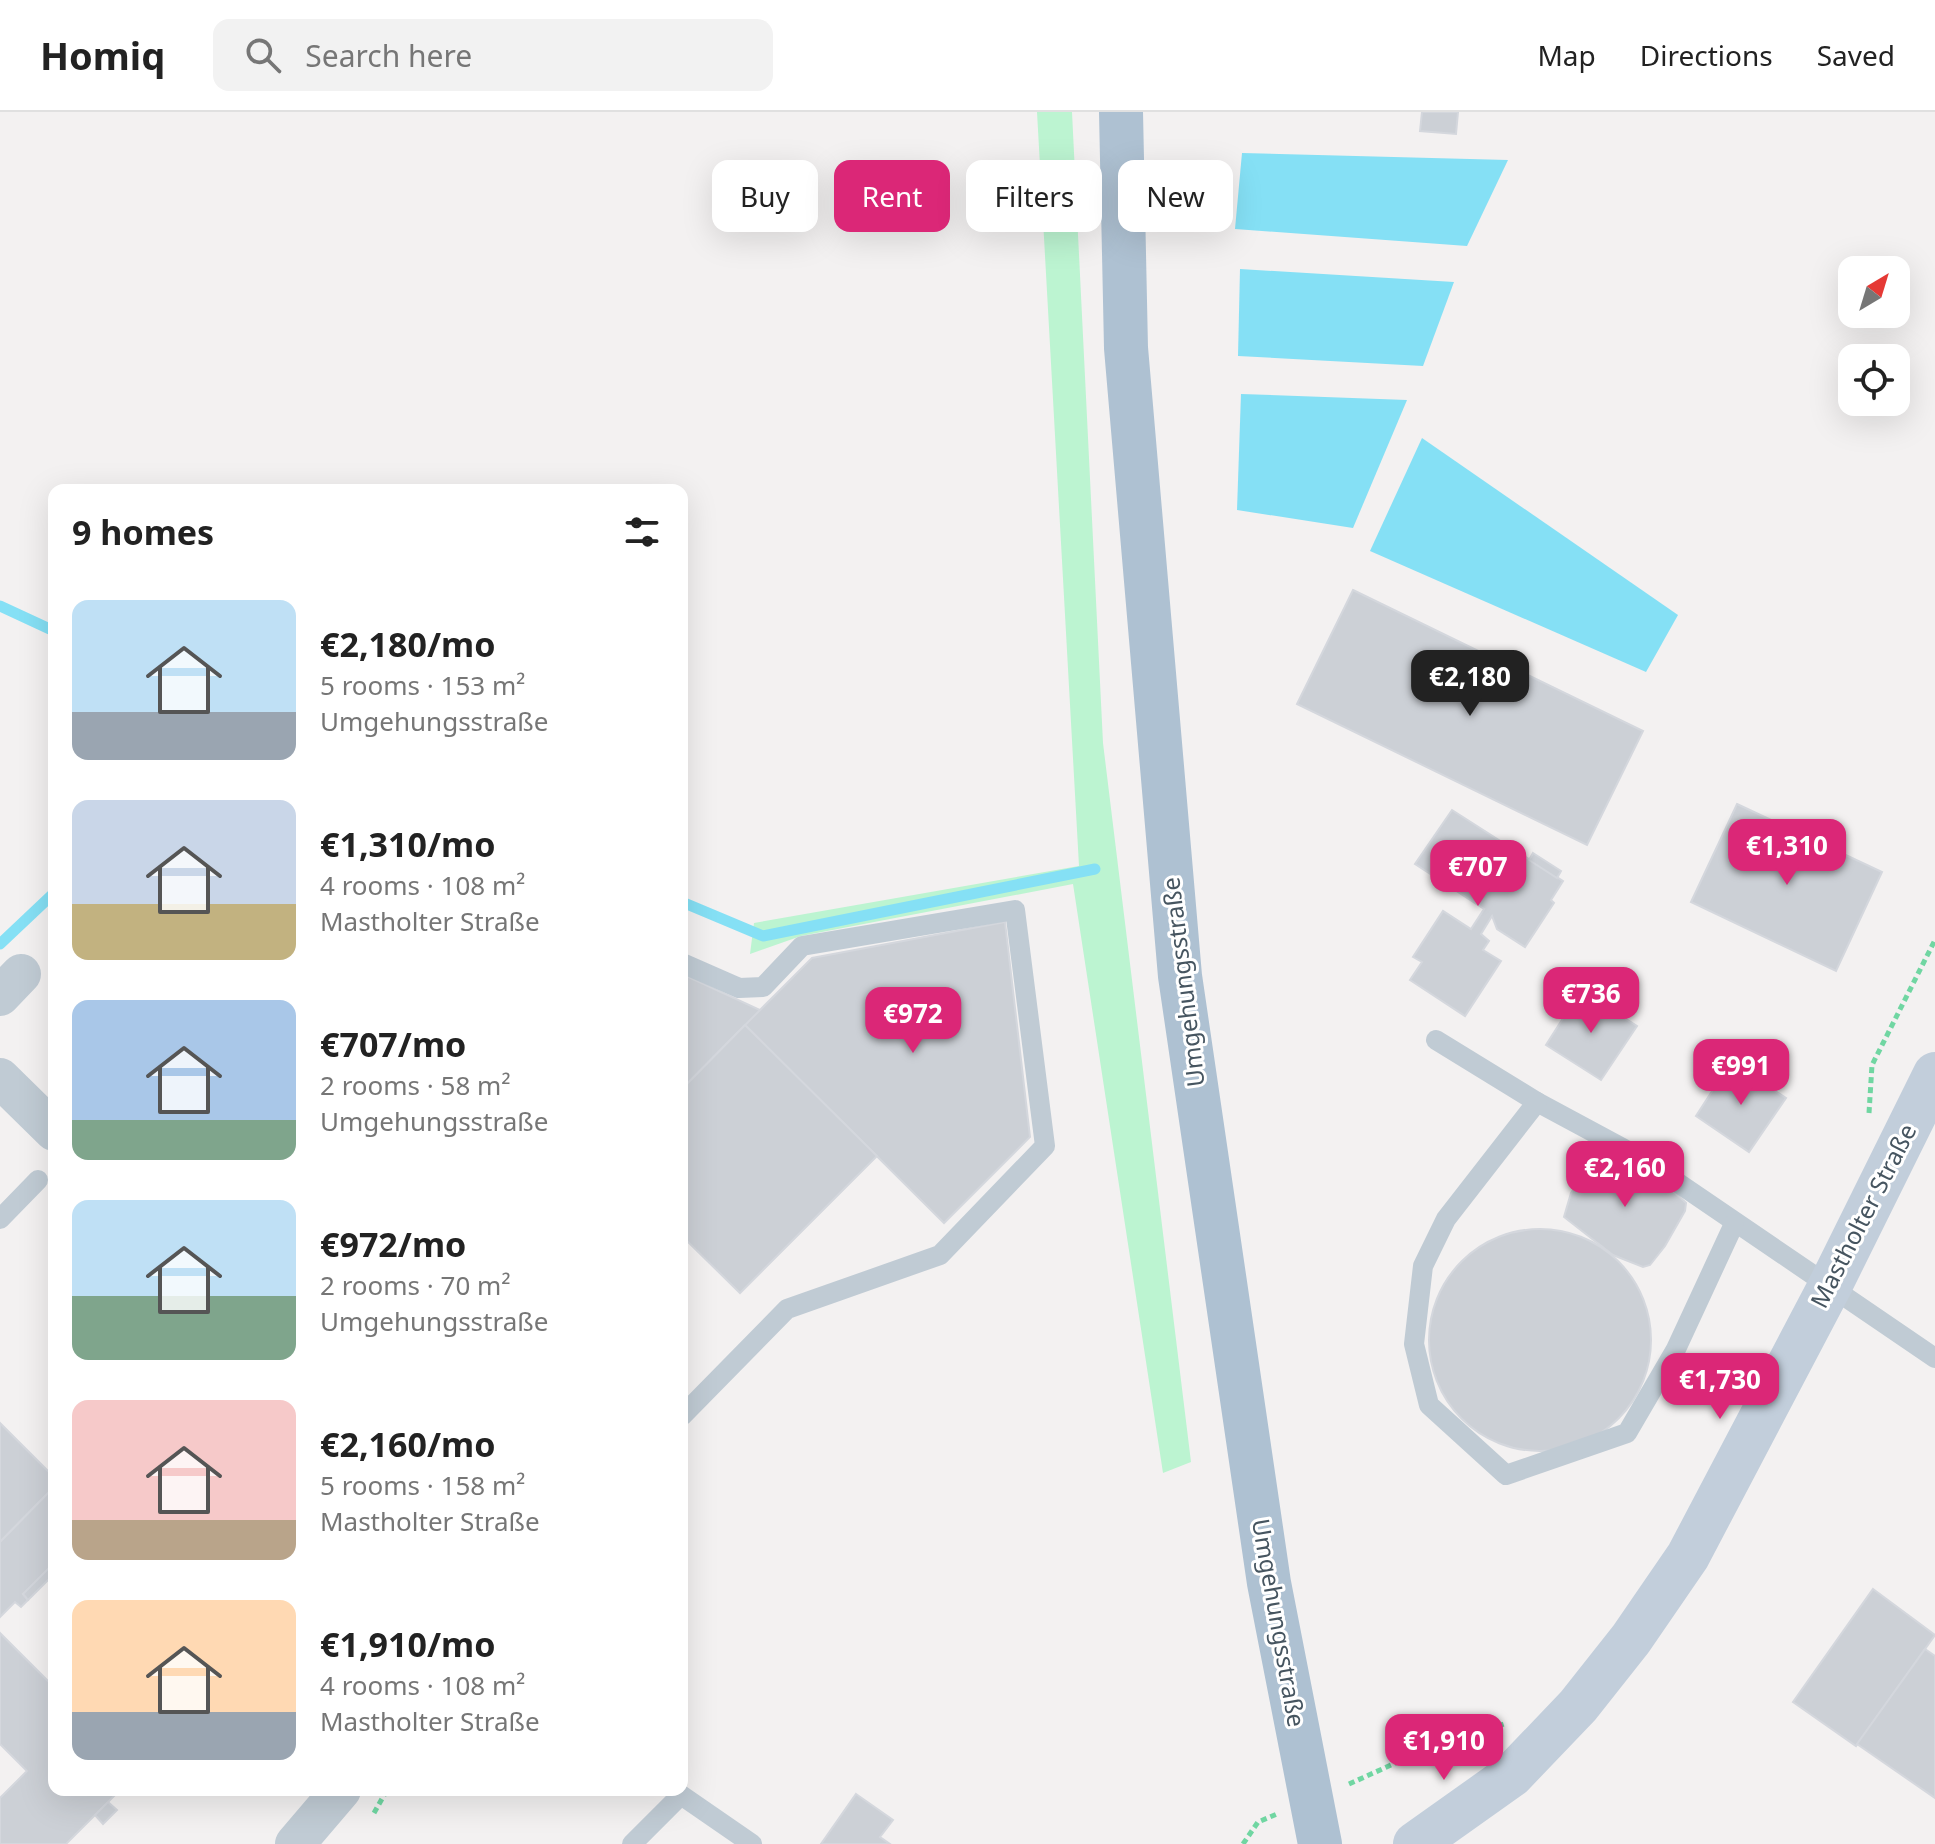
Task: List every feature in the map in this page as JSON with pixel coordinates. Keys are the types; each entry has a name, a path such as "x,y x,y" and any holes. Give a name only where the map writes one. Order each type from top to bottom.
{"main road":[{"name":"Umgehungsstraße","path":"1121,112 1126,348 1180,976 1269,1583 1320,1844"}],"street":[{"name":"Mastholter Straße","path":"1415,1844 1512,1775 1578,1706 1631,1639 1688,1556 1831,1284 1935,1074"},
{"path":"0,1078 48,1125"},
{"path":"295,1844 336,1796"}],"lane":[{"path":"688,966 739,988 763,987 802,946 1015,910 1045,1146 940,1255 787,1309 688,1410"},
{"path":"1436,1040 1537,1102 1643,1159 1734,1224 1831,1284 1935,1358"},
{"path":"1537,1102 1446,1219 1423,1266 1414,1344 1429,1405 1506,1475 1627,1433 1676,1349 1734,1224"},
{"path":"0,1219 38,1180"},
{"path":"632,1844 680,1796"},
{"path":"682,1796 752,1844"}],"path":[{"path":"1869,1120 1872,1065 1935,940"},
{"path":"1310,1801 1422,1751 1510,1722"}],"green space":[{"path":"1037,112 1072,112 1074,160 1040,160"},
{"path":"1044,232 1078,232 1103,743 1191,1462 1163,1473 1073,884 801,936 750,954 754,923 1079,866"}],"water":[{"path":"1242,153 1508,160 1467,246 1235,229"},
{"path":"1240,269 1454,282 1423,366 1238,356"},
{"path":"1241,394 1407,400 1353,528 1237,510"},
{"path":"1422,438 1678,615 1646,672 1370,551"}],"building":[{"path":"1422,112 1458,112 1456,134 1420,131"},
{"path":"1353,590 1643,731 1587,845 1297,704"},
{"path":"1737,804 1882,872 1836,971 1691,902"},
{"path":"1452,810 1563,881 1551,900 1554,903 1525,947 1497,929 1492,916 1481,934 1489,941 1483,950 1501,961 1465,1016 1410,980 1422,962 1413,957 1443,911 1471,929 1484,909 1415,864"},
{"path":"1533,853 1561,871 1557,878 1529,860"},
{"path":"1005,922 1030,1137 944,1223 745,1025 812,958"},
{"path":"688,977 760,1010 688,1083"},
{"path":"1581,990 1637,1026 1601,1080 1546,1045"},
{"path":"745,1025 877,1156 740,1293 688,1242 688,1083"},
{"path":"1731,1062 1786,1098 1749,1152 1696,1116"},
{"path":"1606,1151 1658,1177 1686,1203 1685,1211 1665,1246 1650,1265 1643,1267 1613,1255 1564,1217 1571,1193 1592,1163"},
{"path":"1540,1229 1562,1231 1582,1238 1618,1262 1642,1298 1649,1318 1649,1362 1642,1382 1618,1418 1582,1442 1562,1449 1540,1451 1518,1449 1498,1442 1462,1418 1438,1382 1431,1362 1429,1340 1431,1318 1438,1298 1462,1262 1498,1238 1518,1231"},
{"path":"0,1423 48,1471 48,1493 0,1542"},
{"path":"48,1493 48,1569 23,1594 28,1600 21,1607 15,1602 0,1617 0,1542"},
{"path":"48,1569 48,1580 28,1600 23,1594"},
{"path":"1873,1589 1935,1635 1856,1746 1793,1702"},
{"path":"0,1633 48,1681 48,1796 114,1796 66,1844 0,1844 0,1798 27,1771 0,1744"},
{"path":"1925,1649 1935,1656 1935,1798 1857,1744"},
{"path":"856,1794 893,1820 880,1837 890,1844 821,1844"},
{"path":"108,1802 117,1810 103,1824 95,1815"}],"waterway":[{"path":"0,606 48,628"},
{"path":"688,905 763,936 1095,869"},
{"path":"0,944 48,899"}]}
